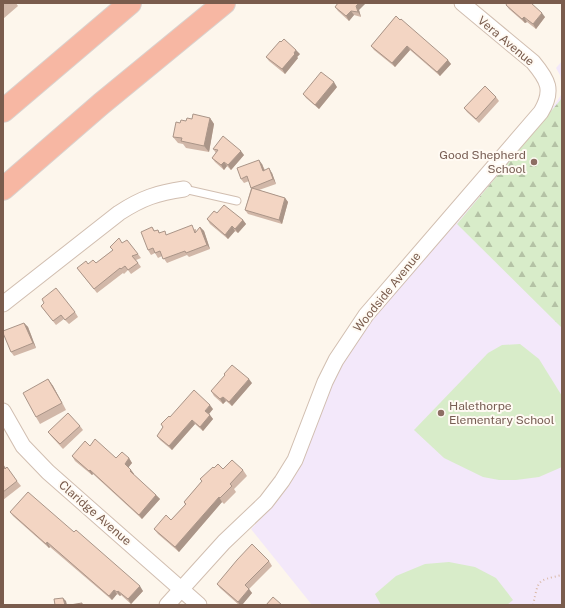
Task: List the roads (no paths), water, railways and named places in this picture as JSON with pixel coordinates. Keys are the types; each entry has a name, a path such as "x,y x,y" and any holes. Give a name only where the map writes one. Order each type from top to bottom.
{"highway":[{"path":"3,111 130,3"},
{"path":"3,189 101,104 224,3"}],"street":[{"name":"Vera Avenue","path":"462,3 533,62 543,73 548,82"},
{"name":"Woodside Avenue","path":"167,605 224,542 266,502 282,481 295,460 304,441 325,382 349,339 366,315 541,112 549,91 548,82"},
{"path":"3,304 119,213 134,203 164,192 184,189"},
{"name":"Claridge Avenue","path":"3,412 23,446 48,472 199,605"}],"lane":[{"path":"184,189 237,201"}],"place":[{"name":"Good Shepherd School","path":"534,162"},
{"name":"Halethorpe Elementary School","path":"441,413"}]}
